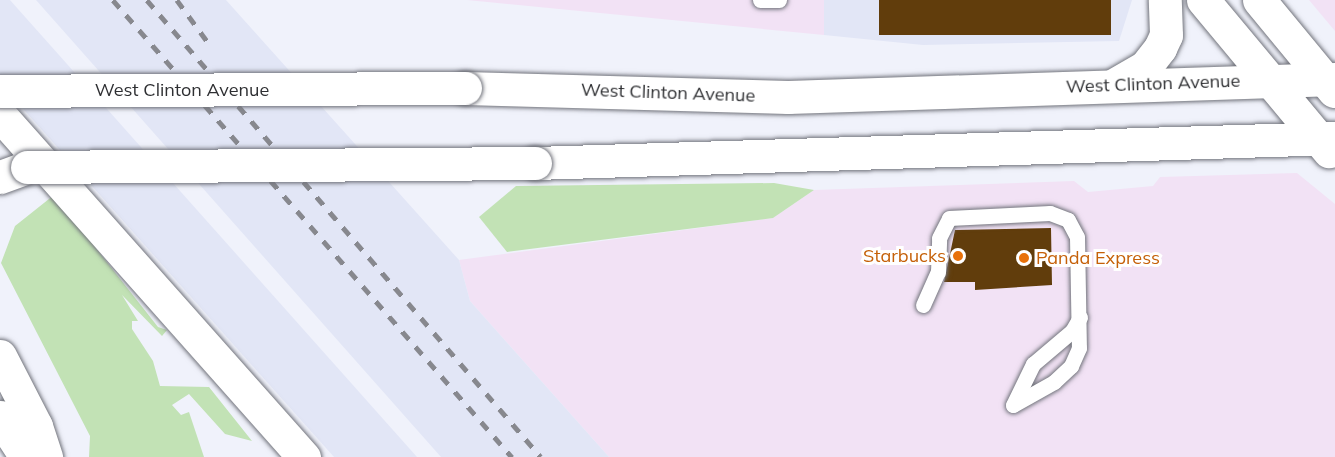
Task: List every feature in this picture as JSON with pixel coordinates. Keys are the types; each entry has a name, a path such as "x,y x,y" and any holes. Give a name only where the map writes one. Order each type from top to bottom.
{"main road":[{"path":"1112,86 1146,66 1160,48 1166,35 1165,0"},
{"path":"1203,0 1330,145"},
{"path":"1259,0 1331,83"},
{"name":"West Clinton Avenue","path":"0,91 465,88 788,97 1272,80 1331,83"},
{"path":"0,115 304,457"},
{"path":"9,170 535,163 1330,145"},
{"path":"0,356 36,426 46,457"},
{"path":"0,417 26,457"}],"lane":[{"path":"760,0 779,0"},
{"path":"923,305 938,272 939,238 949,218 1050,213 1074,227 1080,315 1079,348 1071,366 1013,405 1033,364 1072,331 1080,315"}],"shaded area":[{"path":"0,0 10,0 417,457 334,457 0,83"},
{"path":"36,0 226,0 459,260 470,301 609,457 441,457"},
{"path":"467,0 824,0 824,35"},
{"path":"824,0 1132,0 1119,41 923,45 824,35"},
{"path":"1309,0 1335,0 1335,31"},
{"path":"1297,173 1335,204 1335,457 609,457 470,301 459,260 773,218 814,190 1074,181 1088,192 1153,186 1160,177"}],"green space":[{"path":"774,183 814,190 773,218 507,252 479,217 516,186"},
{"path":"54,195 158,327 167,330 162,336 122,295 138,321 132,321 132,329 153,361 160,386 209,387 252,441 225,434 189,394 172,405 181,415 189,412 204,457 89,457 90,436 1,263 15,226"}],"building":[{"path":"879,0 1111,0 1111,35 879,35"},
{"path":"1051,228 1052,285 975,290 975,282 944,282 955,230"}],"railway":[{"path":"113,0 512,457"},
{"path":"147,0 541,457"},
{"path":"177,0 207,41"}],"place":[{"name":"Starbucks","path":"958,256"},
{"name":"Panda Express","path":"1024,258"}]}
